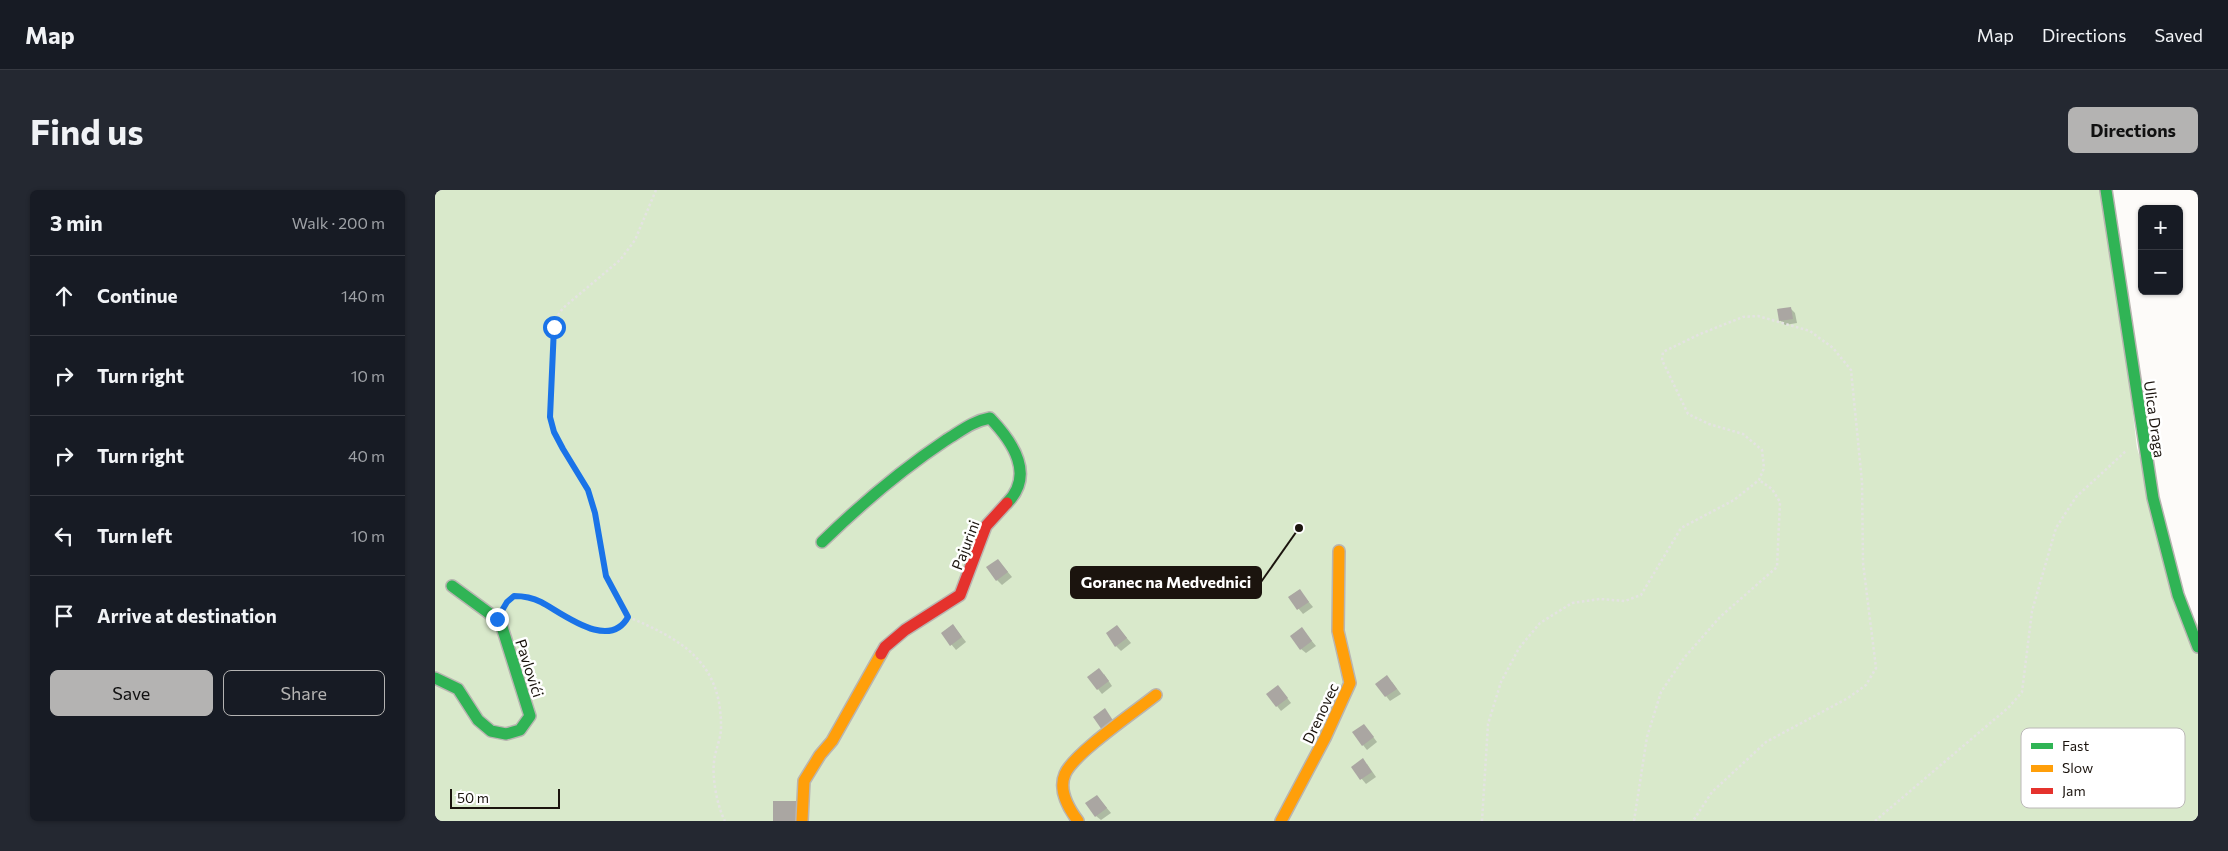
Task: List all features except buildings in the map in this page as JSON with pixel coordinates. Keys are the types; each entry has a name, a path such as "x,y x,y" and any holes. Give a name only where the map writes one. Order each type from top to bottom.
{"street":[{"name":"Ulica Draga","path":"2107,190 2119,253 2141,437 2159,526 2179,604 2198,646"},
{"name":"Pajurini","path":"802,821 804,781 849,713 885,647 905,630 942,608 960,594 966,585 983,532 992,517 1020,488 1022,468 999,426 990,418 977,420 911,462 858,507 822,542"},
{"name":"Drenovec","path":"1281,821 1303,782 1350,683 1338,631 1339,550"},
{"path":"452,586 497,619"},
{"name":"Pavlovići","path":"435,678 458,689 479,720 491,731 506,734 520,730 530,716 502,627 497,619"},
{"path":"1079,821 1069,811 1064,790 1065,774 1077,757 1156,694"}],"path":[{"path":"656,190 635,240 619,260 563,308 556,318 550,399 552,425 563,449 588,490 595,513 606,576 628,617 674,638 695,655 711,678 718,700 721,729 714,764 718,799 725,821"},
{"path":"1482,821 1489,724 1501,682 1519,648 1541,622 1572,603 1600,599 1625,601 1641,595 1681,528 1734,500 1759,480 1764,468 1763,450 1743,434 1709,424 1688,414 1662,360 1663,352 1700,334 1743,317 1758,316 1810,331 1833,348 1851,370 1862,482 1863,563 1876,668 1866,685 1848,698 1766,742 1712,792 1693,821"},
{"path":"1875,821 2009,707 2022,692 2032,611 2056,528 2076,498 2141,437"},
{"path":"1634,821 1647,737 1661,692 1684,658 1720,617 1777,567 1780,502 1772,489 1759,480"},
{"path":"497,619 507,602 514,596 540,601 565,618 583,626 601,630 615,628 625,623 628,617"}],"green space":[{"path":"435,190 2107,190 2137,448 2188,609 2198,625 2198,821 435,821"}],"traffic: fast":[{"path":"2106,190 2153,498 2178,595 2198,647"},
{"path":"822,542 913,463 967,427 978,421 990,418 1006,437 1018,459 1019,481 1015,492 1007,503"},
{"path":"435,678 458,689 478,720 491,731 506,734 520,730 530,716 502,627 497,619 452,586"}],"traffic: slow":[{"path":"1281,821 1325,738 1350,683 1338,631 1339,551"},
{"path":"802,821 804,781 820,755 832,741 881,654"},
{"path":"1078,821 1065,799 1063,786 1065,774 1070,766 1092,744 1156,695"}],"traffic: jam":[{"path":"881,654 885,647 905,630 960,595 986,526 1007,503"}],"place":[{"name":"Goranec na Medvednici","path":"1299,528"}],"route":[{"path":"497,619 507,602 514,596 540,601 565,618 583,626 601,630 615,628 625,623 628,617 606,576 595,513 588,490 554,432 550,417 554,327"}]}
